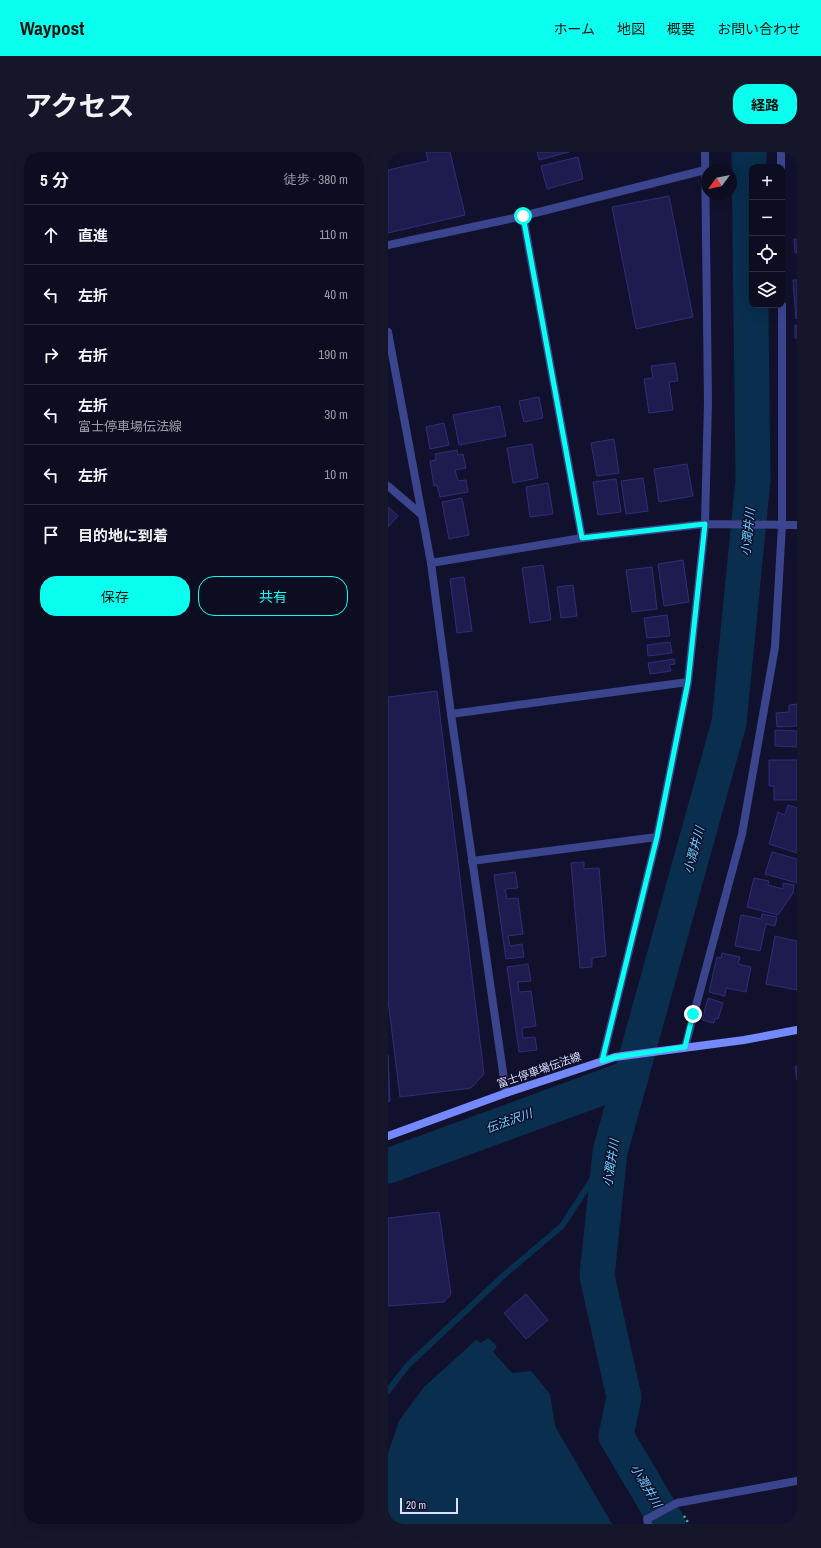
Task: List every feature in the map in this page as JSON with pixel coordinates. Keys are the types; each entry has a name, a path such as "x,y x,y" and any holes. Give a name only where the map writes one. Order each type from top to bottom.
{"main road":[{"name":"富士停車場伝法線","path":"388,1136 506,1093 615,1057 744,1040 797,1030"}],"street":[{"path":"705,152 705,164"},
{"path":"781,152 781,164"},
{"path":"388,245 523,216 701,171"},
{"path":"602,1061 657,837 688,682 705,524 708,402 705,200"},
{"path":"523,216 582,538"},
{"path":"685,1047 742,834 774,647 782,525 782,308"},
{"path":"388,332 431,562 451,714 506,1093"},
{"path":"388,486 422,515"},
{"path":"431,562 582,538 705,524 797,525"},
{"path":"451,714 688,682"},
{"path":"472,861 657,837"},
{"path":"648,1521 677,1503 797,1481"}],"water":[{"path":"488,1338 497,1346 493,1352 512,1373 531,1371 550,1394 555,1426 612,1524 388,1524 388,1453 399,1421 424,1387 476,1340 481,1343"}],"building":[{"path":"426,152 450,152 465,215 388,233 388,170 428,161"},
{"path":"537,152 569,152 539,160"},
{"path":"578,157 583,179 547,189 541,166"},
{"path":"669,196 693,317 636,329 612,207"},
{"path":"794,239 797,239 797,253 795,253"},
{"path":"793,280 797,280 796,319"},
{"path":"795,325 797,325 797,338 795,338"},
{"path":"675,363 678,381 669,382 673,410 649,413 644,379 653,378 651,366"},
{"path":"539,397 543,418 524,422 519,401"},
{"path":"500,406 506,436 459,445 453,415"},
{"path":"444,423 449,445 430,449 426,427"},
{"path":"614,439 619,473 597,476 591,443"},
{"path":"532,444 538,478 513,483 507,448"},
{"path":"457,450 458,455 463,454 466,468 455,470 458,481 466,480 468,492 440,497 437,485 434,486 430,461 436,460 435,454"},
{"path":"687,464 693,496 659,502 654,469"},
{"path":"643,478 648,511 626,514 621,481"},
{"path":"616,479 621,512 598,515 593,482"},
{"path":"548,483 553,514 530,517 526,487"},
{"path":"462,498 469,535 449,539 442,502"},
{"path":"388,507 398,516 388,527"},
{"path":"683,560 689,602 664,606 658,564"},
{"path":"543,565 551,620 530,623 522,568"},
{"path":"652,567 657,609 632,612 626,570"},
{"path":"464,577 472,631 457,633 450,579"},
{"path":"573,585 577,616 561,618 557,587"},
{"path":"667,615 670,636 647,638 644,618"},
{"path":"670,642 672,653 648,656 647,645"},
{"path":"674,659 675,664 669,665 671,671 650,674 648,663"},
{"path":"437,691 484,1074 471,1088 400,1097 388,1000 388,697"},
{"path":"797,704 797,726 777,727 776,713 789,712 789,705"},
{"path":"775,730 797,731 797,747 775,746"},
{"path":"769,760 797,760 797,800 774,800 774,786 769,786"},
{"path":"788,805 797,808 797,853 769,844 778,812 785,815"},
{"path":"772,852 797,859 797,883 765,874"},
{"path":"584,862 584,869 599,868 606,956 592,958 592,967 580,968 571,863"},
{"path":"515,872 518,888 505,889 507,899 518,898 523,934 508,936 510,946 522,944 524,957 506,959 494,875"},
{"path":"754,878 769,881 768,885 783,889 783,883 794,885 793,893 778,915 747,907"},
{"path":"762,914 777,917 775,926 766,924 760,951 735,946 741,915 761,919"},
{"path":"775,936 797,941 797,990 766,984"},
{"path":"722,953 740,957 738,964 751,967 746,992 726,988 725,996 709,992 717,957 721,958"},
{"path":"528,964 531,981 518,982 519,992 531,991 536,1026 522,1028 523,1038 535,1037 537,1050 519,1052 507,967"},
{"path":"708,998 723,1003 718,1019 715,1018 714,1023 702,1020"},
{"path":"388,1055 390,1101 388,1102"},
{"path":"797,1066 797,1080 795,1067"},
{"path":"439,1212 451,1294 444,1302 388,1306 388,1218"},
{"path":"526,1294 548,1320 526,1339 504,1313"}],"waterway":[{"name":"小潤井川","path":"668,1524 616,1436 624,1397 597,1276 610,1152 729,723 753,480 749,152"},
{"name":"伝法沢川","path":"388,1166 631,1077"},
{"path":"388,1391 407,1366 504,1275 562,1226 610,1152"}],"route":[{"path":"523,216 582,538 705,524 688,682 657,837 602,1061 615,1057 685,1047 693,1014"}]}
